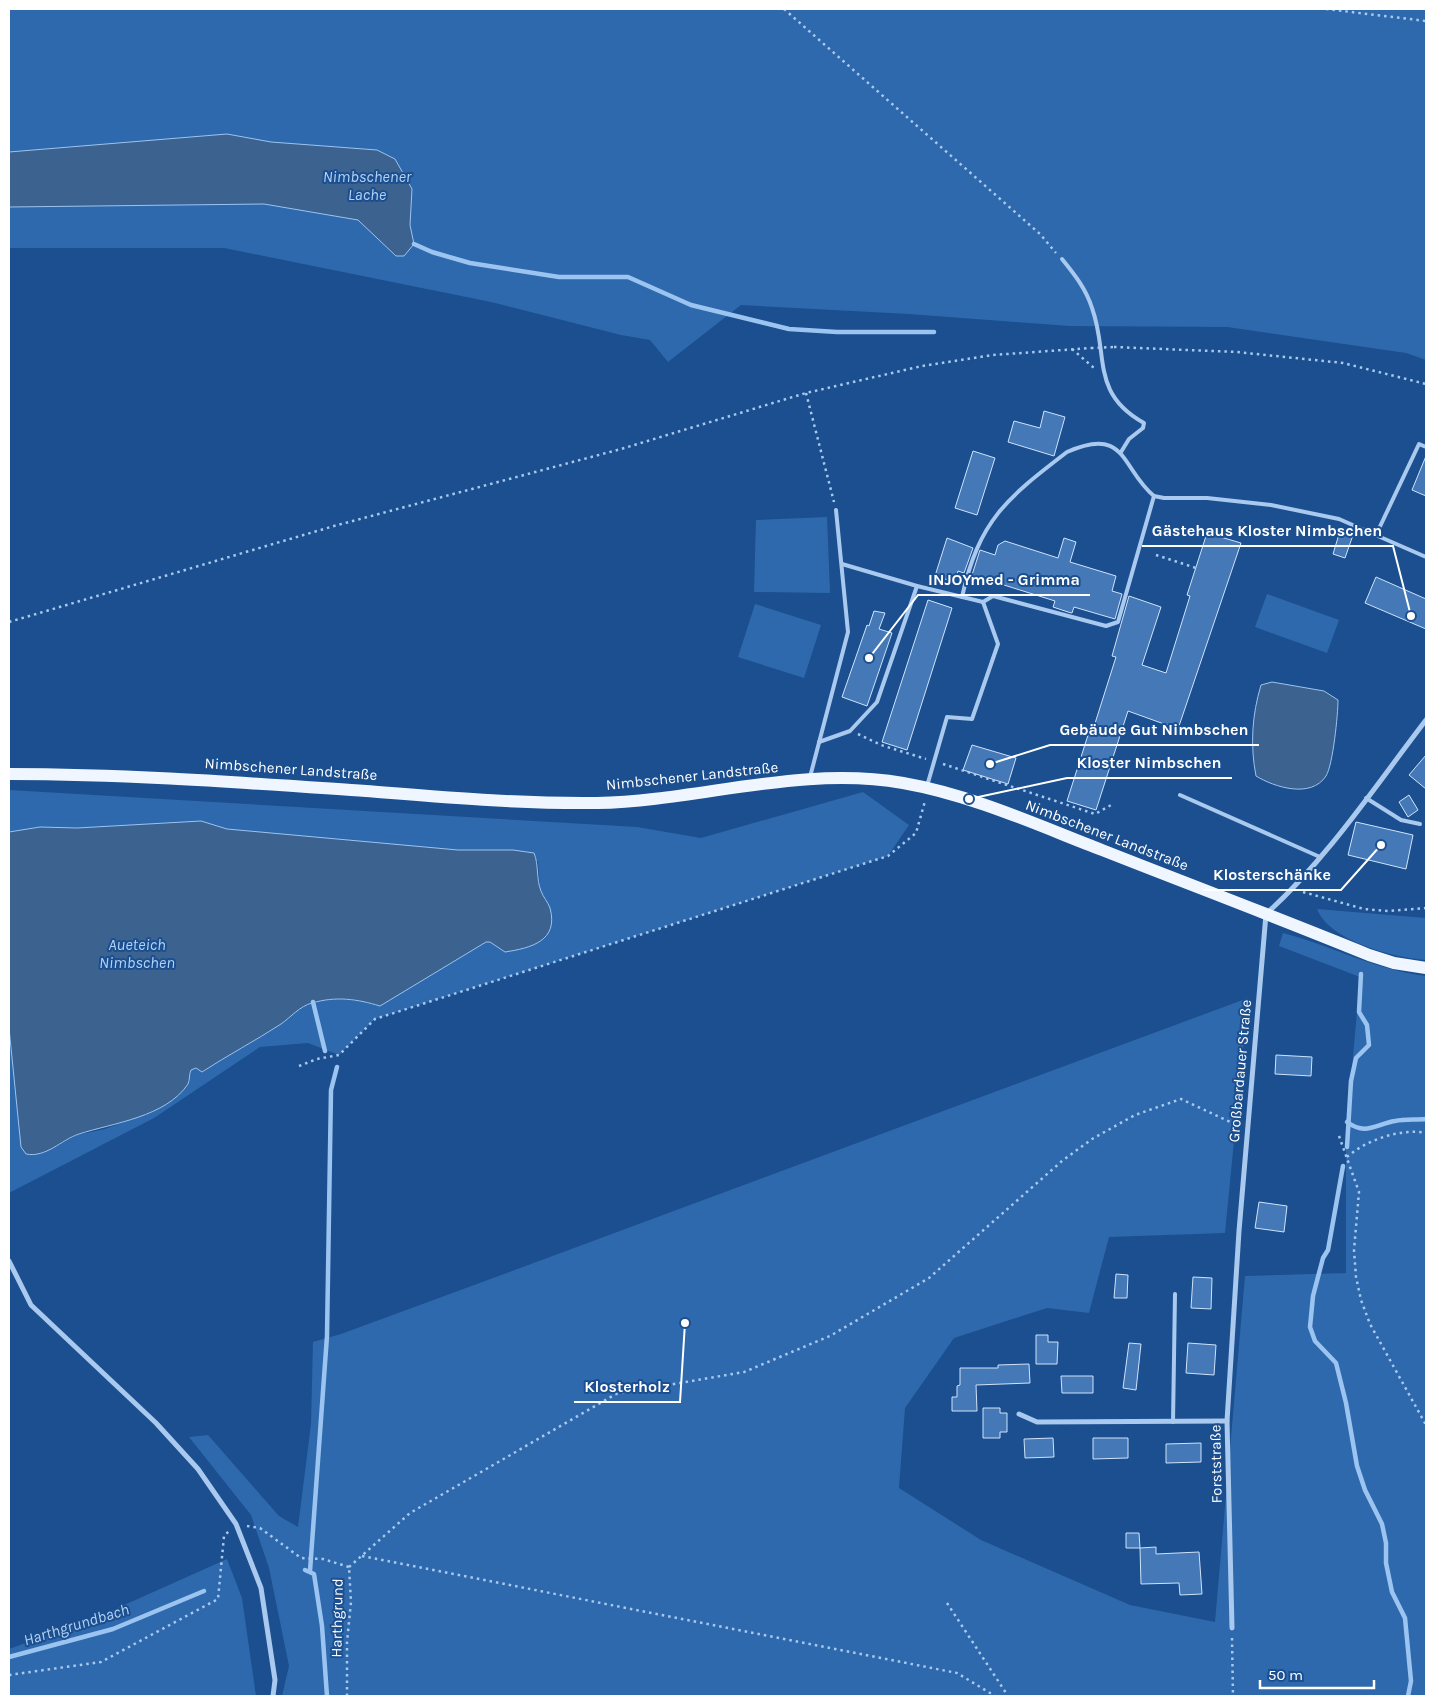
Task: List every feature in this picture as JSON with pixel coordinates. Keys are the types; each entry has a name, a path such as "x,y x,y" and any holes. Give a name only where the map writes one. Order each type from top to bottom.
{"main road":[{"name":"Nimbschener Landstraße","path":"9,774 76,774 195,779 491,800 597,803 650,800 810,780 844,778 898,782 969,798 1378,958 1406,966 1426,968"}],"street":[{"path":"1266,914 1293,889 1320,857 1426,720"},
{"name":"Großbardauer Straße","path":"1239,1231 1266,914"},
{"name":"Forststraße","path":"1232,1628 1227,1421 1239,1231"},
{"path":"9,1261 31,1305 156,1422 198,1469 236,1524 261,1588 275,1680 273,1696"},
{"path":"1019,1414 1037,1422 1227,1421"}],"lane":[{"path":"1062,259 1080,281 1093,309 1108,387 1119,404 1144,422 1143,428 1129,439 1121,452"},
{"path":"1376,535 1419,444 1426,447"},
{"path":"962,597 973,554 983,534 1002,505 1061,456 1079,447 1106,445 1121,452 1143,487 1154,496 1164,498 1207,498 1271,505 1339,519 1426,557"},
{"path":"842,564 917,586 983,602 993,596 1106,626 1118,622 1154,496"},
{"path":"810,780 848,632 836,510"},
{"path":"819,742 850,731 877,702 917,586"},
{"path":"927,787 947,716 972,719 998,644 983,602"},
{"path":"1180,795 1320,857"},
{"path":"1366,798 1401,820 1420,824"},
{"path":"1173,1422 1175,1294"}],"path":[{"path":"784,9 1040,234 1062,259"},
{"path":"1326,9 1426,21"},
{"path":"9,622 334,526 639,444 806,394 931,364 993,355 1114,347 1237,352 1343,363 1426,384"},
{"path":"1072,349 1085,359 1091,367 1104,374"},
{"path":"806,394 836,510"},
{"path":"1156,555 1196,568"},
{"path":"850,731 881,745 1095,814 1113,804"},
{"path":"299,1066 317,1059 339,1055 375,1019 888,856 916,833 922,817 927,787"},
{"path":"1293,889 1364,909 1388,911 1426,908"},
{"path":"349,1567 410,1514 616,1394 744,1372 830,1336 929,1278 1062,1161 1092,1139 1135,1115 1181,1099 1247,1130"},
{"path":"1347,1157 1360,1146 1384,1137 1420,1132 1426,1133"},
{"path":"1339,1136 1359,1192 1354,1250 1356,1277 1361,1300 1370,1324 1426,1425"},
{"path":"9,1675 101,1662 218,1599 224,1536 236,1524"},
{"name":"Harthgrund","path":"236,1524 260,1528 301,1558 323,1559 349,1567 351,1602 347,1642 347,1696"},
{"path":"362,1556 957,1673 995,1696"},
{"path":"947,1602 1008,1696"},
{"path":"1232,1628 1233,1696"}],"shaded area":[{"path":"9,9 1426,9 1426,360 1406,353 1227,327 1069,326 909,314 741,305 668,362 650,340 621,335 491,302 224,248 9,248 9,207 17,207 23,152 9,152"},
{"path":"827,517 830,593 754,592 756,520"},
{"path":"1267,594 1339,620 1327,653 1255,627"},
{"path":"755,604 821,625 804,678 738,657"},
{"path":"9,790 637,827 701,838 863,792 909,825 888,856 375,1019 339,1055 308,1043 260,1047 154,1118 9,1193 9,1029 21,1147 57,1146 77,1135 105,1129 151,1112 189,1083 191,1070 195,1068 203,1072 285,1021 308,1004 330,1000 347,1000 380,1006 486,942 490,942 505,952 549,906 540,890 538,861 513,850 458,850 227,829 201,821 77,828 40,827 9,832"},
{"path":"1317,909 1426,918 1426,960 1398,956 1364,946 1349,939 1324,920"},
{"path":"1283,933 1389,969 1426,976 1426,1696 282,1696 289,1666 269,1568 251,1515 189,1437 208,1435 279,1516 298,1527 311,1424 313,1342 341,1334 1248,998 1225,1233 1109,1237 1089,1313 1047,1308 954,1338 905,1408 899,1488 981,1540 1130,1605 1215,1622 1245,1276 1346,1273 1346,1137 1360,977 1279,946"},
{"path":"227,1559 242,1598 256,1696 9,1696 9,1649 93,1619"}],"water":[{"name":"Nimbschener Lache","path":"227,134 271,142 377,150 395,159 412,189 410,225 414,244 404,256 396,256 358,220 264,204 9,207 9,152"},
{"path":"1272,682 1324,691 1338,700 1335,739 1329,770 1319,783 1311,787 1292,789 1282,787 1256,776 1253,730 1256,708 1261,685"},
{"name":"Aueteich Nimbschen","path":"201,821 227,829 458,850 513,850 534,853 539,886 550,908 552,919 550,928 547,935 541,941 515,950 505,952 490,942 486,942 380,1006 355,1000 338,999 308,1004 281,1024 202,1072 196,1068 191,1070 188,1084 178,1095 153,1111 123,1122 79,1134 47,1151 33,1155 26,1154 21,1147 9,1028 9,832 40,827 77,828"}],"building":[{"path":"1044,411 1065,417 1054,456 1008,442 1014,421 1040,428"},
{"path":"973,451 995,458 977,515 955,508"},
{"path":"1426,456 1426,496 1412,490"},
{"path":"1340,531 1353,535 1345,558 1333,554"},
{"path":"1207,533 1241,543 1178,729 1128,711 1096,810 1067,801 1088,735 1091,736 1116,657 1112,656 1129,596 1161,607 1142,665 1166,673 1190,596 1187,595"},
{"path":"947,538 973,548 964,573 958,571 955,582 935,576"},
{"path":"1064,538 1076,542 1070,562 1116,576 1112,591 1122,594 1115,619 1074,607 1072,613 1068,612 1053,607 1055,601 972,575 980,550 995,555 998,545 1005,541 1058,558"},
{"path":"1376,577 1426,599 1426,629 1365,603"},
{"path":"928,600 952,608 907,750 882,742"},
{"path":"874,611 885,613 879,629 892,633 867,706 842,697 867,625 869,626"},
{"path":"972,745 1016,758 1008,784 963,770"},
{"path":"1426,755 1426,789 1409,775"},
{"path":"1409,795 1418,810 1408,817 1399,802"},
{"path":"1356,822 1413,835 1406,869 1348,855"},
{"path":"1276,1055 1312,1057 1311,1076 1275,1074"},
{"path":"1259,1202 1287,1206 1284,1232 1255,1228"},
{"path":"1116,1274 1128,1275 1127,1298 1114,1298"},
{"path":"1193,1277 1212,1278 1211,1309 1191,1308"},
{"path":"1036,1335 1048,1335 1048,1342 1058,1342 1057,1364 1036,1364"},
{"path":"1129,1343 1141,1344 1136,1390 1123,1388"},
{"path":"1188,1343 1216,1345 1214,1375 1186,1373"},
{"path":"1029,1364 1030,1383 976,1385 977,1411 952,1411 952,1397 957,1397 957,1386 960,1385 960,1368 998,1368 998,1365"},
{"path":"1061,1376 1093,1376 1093,1393 1062,1393"},
{"path":"983,1408 1000,1408 1000,1413 1007,1413 1007,1432 1000,1432 1000,1438 983,1438"},
{"path":"1053,1438 1054,1457 1025,1458 1024,1439"},
{"path":"1093,1438 1128,1438 1128,1458 1093,1459"},
{"path":"1201,1443 1201,1462 1166,1463 1166,1444"},
{"path":"1126,1533 1139,1533 1140,1548 1126,1548"},
{"path":"1156,1547 1156,1554 1199,1552 1202,1594 1180,1595 1179,1583 1141,1584 1140,1548"}],"waterway":[{"path":"414,244 432,252 470,263 559,277 628,277 691,305 789,329 837,332 934,332"},
{"path":"1347,1147 1351,1081 1356,1058 1369,1045 1367,1025 1359,1012 1361,974"},
{"path":"313,1002 325,1051"},
{"path":"310,1571 327,1336 331,1090 337,1067"},
{"path":"1347,1122 1366,1129 1399,1120 1426,1119"},
{"path":"1343,1166 1328,1250 1323,1258 1313,1296 1310,1327 1315,1341 1336,1363 1346,1403 1357,1466 1365,1490 1382,1524 1386,1543 1386,1563 1392,1592 1405,1618 1411,1681 1408,1696"},
{"name":"Harthgrundbach","path":"305,1570 314,1574 322,1626 327,1696"},
{"name":"Harthgrundbach","path":"9,1657 113,1629 204,1591"}],"place":[{"name":"Gästehaus Kloster Nimbschen","path":"1411,616"},
{"name":"INJOYmed - Grimma","path":"869,658"},
{"name":"Gebäude Gut Nimbschen","path":"990,764"},
{"name":"Kloster Nimbschen","path":"969,799"},
{"name":"Klosterschänke","path":"1381,845"},
{"name":"Klosterholz","path":"685,1323"}]}
